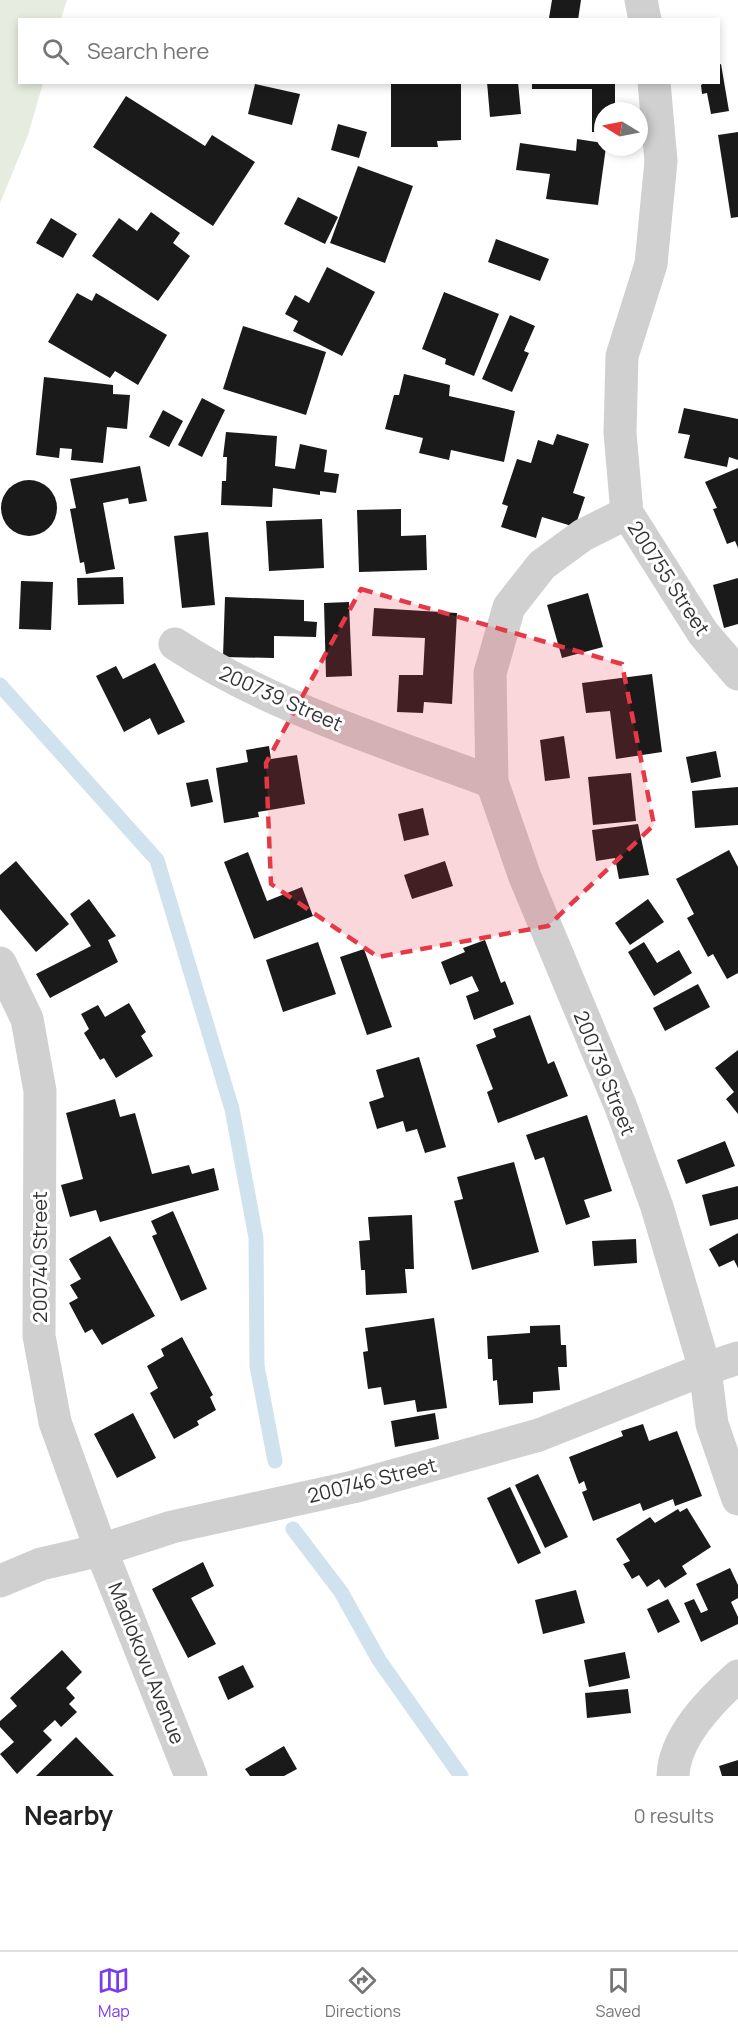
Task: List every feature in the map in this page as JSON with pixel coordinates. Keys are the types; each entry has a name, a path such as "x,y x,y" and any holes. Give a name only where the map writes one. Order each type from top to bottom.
{"street":[{"path":"641,0 645,18"},
{"name":"200755 Street","path":"654,84 662,161 651,264 622,356 620,433 627,513 704,633 738,674"},
{"name":"200739 Street","path":"627,513 583,535 542,565 509,608 490,673 492,782 529,887 621,1107 657,1207 705,1368 712,1424 738,1500"},
{"name":"200739 Street","path":"175,644 208,666 330,721 492,782"},
{"name":"200740 Street","path":"0,963 27,1019 40,1091 39,1336 55,1422 101,1550"},
{"name":"200746 Street","path":"0,1581 41,1564 101,1550 172,1527 353,1487 539,1435 705,1368 738,1358"},
{"name":"Madlokovu Avenue","path":"101,1550 191,1776"},
{"path":"674,1776 678,1752 705,1706 738,1676"}],"highlighted area":[{"path":"361,589 622,664 654,825 548,926 378,957 271,884 266,763"}],"shaded area":[{"path":"0,0 67,0 61,18 18,18 18,84 43,84 28,135 0,203"}],"building":[{"path":"552,0 581,0 578,18 549,18"},
{"path":"720,64 729,111 711,114 707,93 702,94 701,85 720,84"},
{"path":"255,84 300,94 292,125 248,114"},
{"path":"391,84 461,84 461,140 437,141 438,147 391,147"},
{"path":"487,84 518,84 521,114 490,117"},
{"path":"532,84 615,84 615,102 594,102 594,132 592,132 592,89 532,89"},
{"path":"126,96 205,146 212,135 255,162 213,226 93,147"},
{"path":"338,124 367,132 359,158 331,150"},
{"path":"738,132 738,217 731,218 718,135"},
{"path":"577,139 594,142 594,156 605,156 598,205 546,199 550,174 516,170 520,143 576,151"},
{"path":"358,166 413,186 385,263 330,243"},
{"path":"298,197 338,217 325,244 284,224"},
{"path":"151,212 180,233 173,243 190,256 158,301 92,256 119,218 137,231"},
{"path":"51,218 77,234 63,258 36,243"},
{"path":"496,239 549,259 540,281 488,262"},
{"path":"327,267 375,292 342,356 293,331 298,321 285,314 295,295 309,303"},
{"path":"444,292 499,314 474,376 445,364 446,359 422,349"},
{"path":"77,293 92,301 96,293 167,335 138,385 115,371 110,378 48,342"},
{"path":"510,315 535,326 524,351 529,353 512,392 482,379"},
{"path":"243,326 326,352 306,415 223,389"},
{"path":"404,374 450,385 449,396 515,411 504,462 451,450 449,460 419,453 423,438 385,429 394,395 399,395"},
{"path":"44,377 113,385 113,394 130,395 127,429 107,427 103,463 71,460 72,449 60,448 59,458 36,455"},
{"path":"202,398 225,410 202,457 178,445"},
{"path":"684,408 738,419 738,460 729,457 727,467 684,458 690,435 678,433"},
{"path":"163,410 183,421 169,447 149,437"},
{"path":"226,432 277,436 275,466 295,469 300,444 327,450 324,472 339,474 336,493 320,491 320,495 273,488 272,507 221,505 222,481 226,481 227,457 223,457"},
{"path":"557,434 589,444 573,493 585,497 575,527 542,517 536,538 501,527 508,506 502,504 517,459 531,463 538,440 553,445"},
{"path":"140,466 147,501 129,504 128,498 103,503 115,569 86,574 84,562 80,563 70,509 76,508 70,479"},
{"path":"738,468 738,548 735,541 727,544 713,509 717,508 705,482"},
{"path":"24,480 34,480 49,488 55,497 57,508 55,519 49,528 34,536 24,536 13,531 6,524 1,513 1,503 6,492 13,485"},
{"path":"401,509 401,536 426,535 427,570 359,572 357,510"},
{"path":"322,519 324,568 269,571 266,521"},
{"path":"208,532 215,605 182,608 174,536"},
{"path":"123,577 124,604 78,605 77,578"},
{"path":"738,578 738,624 724,628 713,585"},
{"path":"21,581 53,582 51,630 19,629"},
{"path":"588,593 603,647 562,658 547,605"},
{"path":"225,597 304,600 304,621 317,622 316,637 274,636 274,658 223,657"},
{"path":"349,602 352,676 326,677 324,603"},
{"path":"374,608 457,613 452,704 424,702 423,713 397,712 399,675 423,675 425,638 372,636"},
{"path":"155,663 185,722 158,735 150,718 124,732 96,676 116,666 123,679"},
{"path":"652,674 662,752 616,759 610,711 586,713 582,683"},
{"path":"564,736 570,778 545,781 540,740"},
{"path":"269,746 271,759 297,755 305,804 258,812 259,817 224,823 216,768 248,762 246,750"},
{"path":"716,751 721,777 691,783 686,757"},
{"path":"631,773 636,821 593,825 588,777"},
{"path":"208,779 213,802 191,807 186,783"},
{"path":"738,787 738,825 695,828 692,791"},
{"path":"423,808 429,835 404,841 398,814"},
{"path":"638,824 649,875 619,879 615,858 596,861 592,830"},
{"path":"729,850 738,867 738,973 727,979 713,954 708,957 687,918 694,914 676,879"},
{"path":"248,852 267,901 302,887 313,916 254,939 224,862"},
{"path":"16,861 69,924 36,952 0,909 0,875"},
{"path":"445,861 453,886 412,899 404,875"},
{"path":"89,899 116,936 108,940 118,962 50,998 36,974 91,946 70,914"},
{"path":"648,899 664,922 630,945 615,923"},
{"path":"485,940 501,983 505,981 514,1004 474,1020 466,996 479,991 472,976 450,985 441,962 465,952 463,948"},
{"path":"318,942 336,994 283,1012 266,960"},
{"path":"644,942 657,963 679,950 692,973 654,996 628,952"},
{"path":"364,949 392,1027 367,1035 340,957"},
{"path":"698,984 710,1007 665,1031 653,1008"},
{"path":"129,1003 146,1032 141,1036 153,1056 116,1078 104,1058 100,1060 84,1033 89,1029 81,1014 98,1005 105,1017"},
{"path":"530,1015 548,1064 554,1061 568,1096 498,1123 487,1092 493,1089 476,1045 496,1037 493,1029"},
{"path":"738,1050 738,1114 726,1099 734,1092 715,1068"},
{"path":"419,1057 446,1147 425,1153 417,1129 406,1132 403,1121 377,1129 369,1102 384,1097 376,1070"},
{"path":"115,1099 120,1117 135,1113 152,1174 189,1165 192,1174 214,1168 219,1190 100,1222 96,1210 70,1217 61,1185 83,1179 66,1113"},
{"path":"587,1115 612,1191 584,1200 590,1217 566,1225 544,1157 535,1160 526,1135"},
{"path":"725,1141 735,1166 686,1184 677,1160"},
{"path":"514,1162 539,1252 472,1270 454,1201 463,1199 457,1177"},
{"path":"738,1186 738,1219 710,1226 702,1195"},
{"path":"173,1211 207,1289 181,1301 152,1236 157,1234 151,1221"},
{"path":"412,1215 414,1269 405,1269 407,1293 366,1295 365,1270 361,1270 359,1241 370,1240 368,1217"},
{"path":"738,1233 738,1268 734,1260 719,1267 709,1249"},
{"path":"110,1236 155,1316 102,1345 92,1329 85,1333 69,1303 78,1298 70,1285 81,1279 69,1259"},
{"path":"636,1239 637,1263 594,1266 592,1241"},
{"path":"434,1318 447,1408 417,1412 415,1400 384,1405 381,1387 368,1389 363,1352 368,1351 365,1328"},
{"path":"560,1325 561,1345 566,1345 567,1367 558,1367 560,1390 533,1392 533,1403 499,1405 497,1380 493,1381 492,1359 488,1359 487,1336 530,1333 530,1326"},
{"path":"182,1337 213,1395 210,1397 216,1410 197,1421 199,1425 174,1439 150,1393 158,1388 147,1366 164,1356 161,1349"},
{"path":"133,1413 156,1458 117,1478 94,1434"},
{"path":"435,1413 439,1439 395,1447 391,1421"},
{"path":"643,1424 649,1441 677,1431 702,1496 675,1506 673,1499 643,1511 640,1503 593,1521 582,1492 587,1490 584,1481 579,1484 569,1457 623,1436 621,1431"},
{"path":"538,1474 568,1537 545,1548 515,1485"},
{"path":"510,1487 541,1553 518,1564 487,1498"},
{"path":"687,1508 711,1547 682,1566 687,1574 665,1588 659,1579 647,1587 639,1575 632,1579 623,1564 630,1561 616,1539 650,1517 655,1523 678,1509 680,1512"},
{"path":"203,1562 214,1586 191,1598 216,1644 188,1658 152,1589"},
{"path":"730,1568 738,1585 738,1598 731,1602 738,1617 738,1624 701,1642 684,1603 694,1599 701,1613 708,1610 696,1584"},
{"path":"576,1590 585,1623 543,1634 535,1600"},
{"path":"668,1599 680,1622 658,1633 647,1609"},
{"path":"62,1650 82,1672 66,1688 75,1698 69,1704 77,1712 61,1727 55,1720 43,1731 52,1740 17,1774 0,1754 14,1742 0,1727 0,1721 17,1706 10,1698"},
{"path":"625,1652 630,1678 589,1687 584,1660"},
{"path":"243,1665 254,1687 228,1700 218,1677"},
{"path":"628,1689 631,1713 587,1718 585,1693"},
{"path":"76,1737 114,1776 36,1776"},
{"path":"284,1746 297,1769 284,1776 250,1776 245,1769"},
{"path":"738,1760 738,1776 722,1776 719,1766"}],"waterway":[{"path":"0,685 157,860 232,1109 256,1238 257,1366 275,1461"},
{"path":"293,1529 341,1592 379,1660 461,1776"}]}
